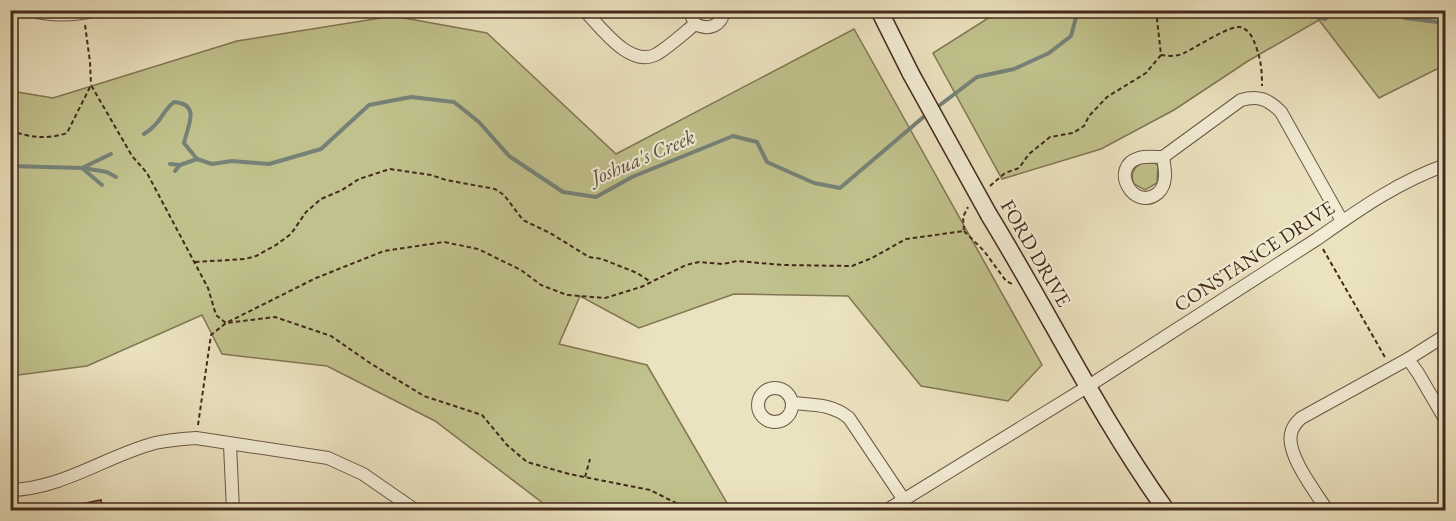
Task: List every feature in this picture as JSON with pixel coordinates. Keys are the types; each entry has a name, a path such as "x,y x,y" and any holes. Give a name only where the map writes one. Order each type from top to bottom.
{"main road":[{"name":"FORD DRIVE","path":"879,10 911,74 989,215 1030,282 1124,448 1166,510"}],"street":[{"path":"30,10 39,13 89,12"},
{"path":"584,10 616,44 627,53 637,56 646,57 656,54 695,24"},
{"path":"689,10 695,24"},
{"path":"695,24 705,27 714,26 723,18 724,10"},
{"path":"1162,157 1241,100 1252,97 1261,98 1272,103 1281,112 1342,221"},
{"name":"CONSTANCE DRIVE","path":"887,510 1088,387 1342,221 1402,184 1446,165"},
{"path":"1327,510 1294,455 1290,435 1294,425 1301,418 1408,359 1446,335"},
{"path":"1408,359 1446,422"},
{"path":"792,403 827,406 839,410 849,418 904,500"},
{"path":"10,490 26,490 53,483 154,443 196,438 230,445 328,458 363,474 415,510"},
{"path":"230,445 232,510"}],"path":[{"path":"989,187 1005,173 1019,168 1029,154 1050,137 1073,133 1084,126 1089,116 1107,97 1146,73 1161,55 1156,10"},
{"path":"89,12 91,85 132,156 147,173 208,288 216,315 226,323 275,317 331,336 424,396 482,415 507,445 527,462 650,490 690,510"},
{"path":"1161,55 1182,55 1233,28 1240,27 1253,38 1261,59 1261,98"},
{"path":"10,131 32,138 54,137 66,133 91,85"},
{"path":"195,262 245,259 256,256 291,234 306,212 321,199 342,190 359,179 390,169 495,189 504,195 523,220 589,257 602,259 637,273 651,282"},
{"path":"973,202 965,209 964,231 984,251 1006,281 1016,286 1030,282"},
{"path":"196,438 211,335 226,323 316,278 384,251 444,242 478,249 521,270 541,285 567,295 605,298 651,282 686,265 699,262 723,264 737,261 783,265 852,266 906,239 964,231"},
{"path":"1317,239 1390,368"},
{"path":"585,477 590,459"}],"green space":[{"path":"1001,10 1445,11 1445,65 1379,98 1319,20 1248,61 1174,110 1101,149 1002,179 933,53"},
{"path":"393,16 487,33 616,154 854,29 1042,365 1008,401 921,386 848,296 734,294 639,328 580,296 559,344 647,365 731,510 552,510 435,421 327,366 222,354 202,315 87,366 11,376 11,91 53,98 237,41"},
{"path":"1142,163 1158,165 1157,183 1145,190 1134,184 1132,177 1134,169"}],"building":[{"path":"101,500 103,510 72,510 71,506"}],"waterway":[{"name":"Joshua's Creek","path":"936,108 977,77 1014,69 1049,53 1071,36 1078,10"},
{"name":"Joshua's Creek","path":"1223,10 1287,17 1306,15 1325,19 1335,10"},
{"name":"Joshua's Creek","path":"1385,10 1405,18 1446,23"},
{"name":"Joshua's Creek","path":"144,134 154,126 174,102 188,107 190,111 190,123 184,143 197,159 212,164 232,161 269,164 321,149 369,105 411,97 454,102 479,122 509,156 563,192 596,197 632,177 733,136 757,142 767,162 814,183 840,188 927,114"},
{"name":"Joshua's Creek","path":"10,166 82,168 111,154"},
{"path":"175,171 180,165 197,159"},
{"path":"170,164 180,165"},
{"path":"82,168 102,185"},
{"path":"83,168 107,172 116,177"}]}
